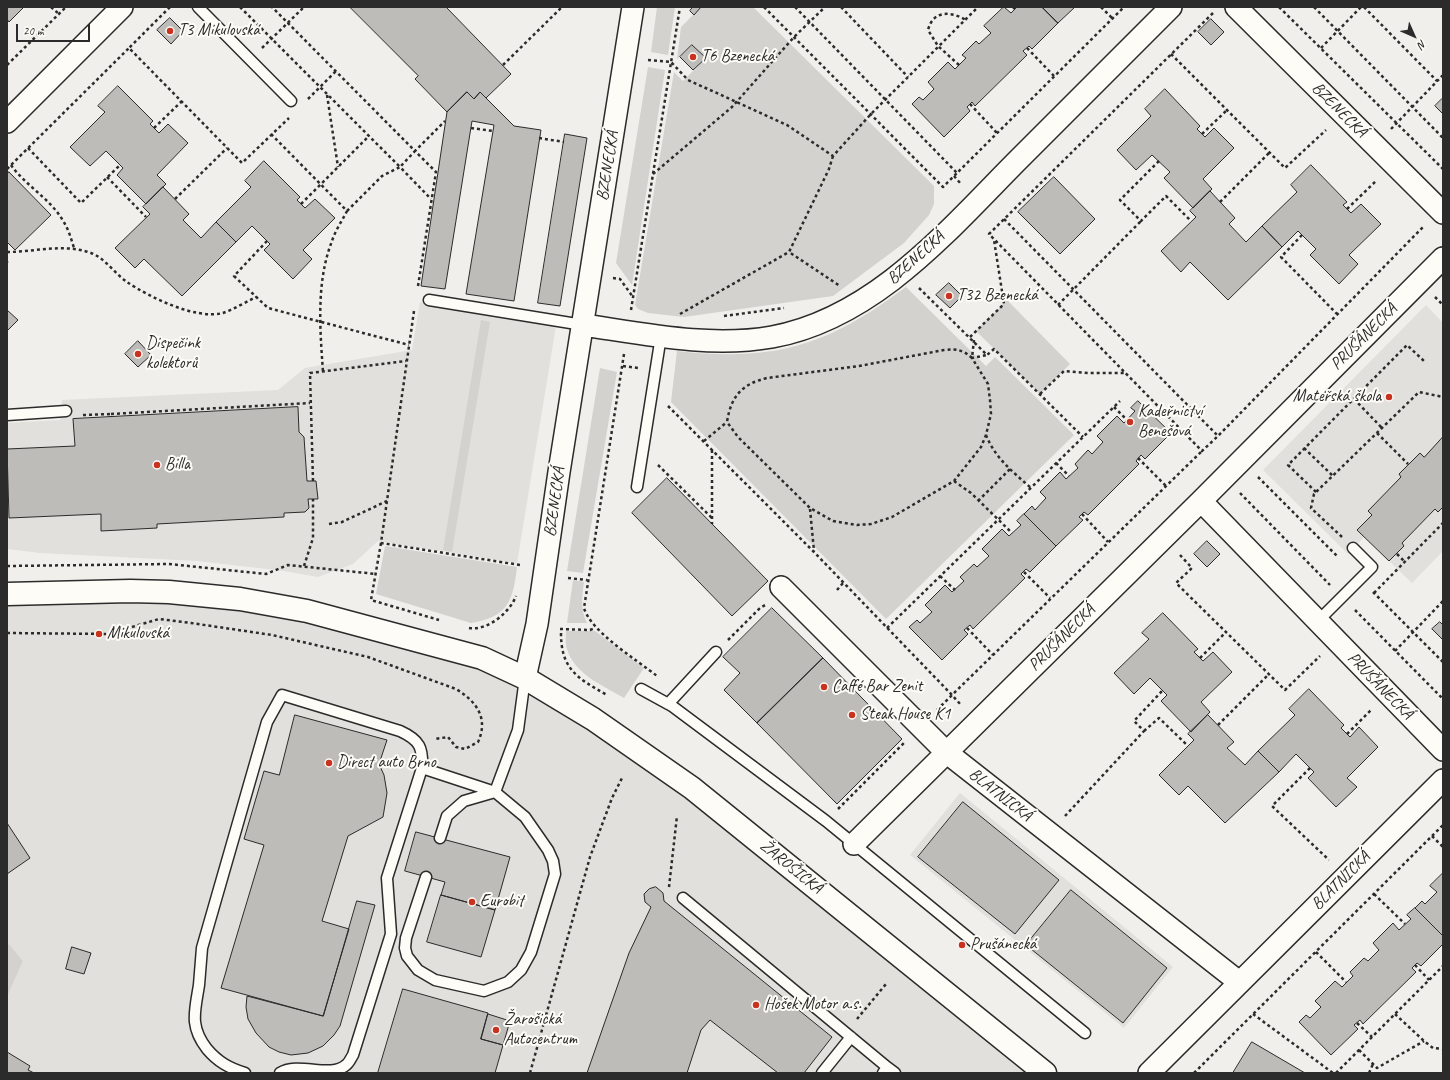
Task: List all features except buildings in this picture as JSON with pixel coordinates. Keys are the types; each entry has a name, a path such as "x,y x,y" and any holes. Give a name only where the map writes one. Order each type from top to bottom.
{"main road":[{"name":"ŽAROŠICKÁ","path":"7,594 105,591 169,592 274,604 306,611 482,658 525,678 593,719 692,788 1045,1073"}],"street":[{"path":"7,122 122,7"},
{"name":"BZENECKÁ","path":"525,678 537,624 634,7"},
{"name":"BZENECKÁ","path":"583,325 698,340 734,340 771,337 799,331 828,320 858,304 902,272 967,212 1171,7"},
{"name":"BZENECKÁ","path":"1236,7 1442,211"},
{"name":"PRUŠÁNECKÁ","path":"854,844 946,752 1208,508 1443,258"},
{"name":"PRUŠÁNECKÁ","path":"1208,508 1443,750"},
{"name":"BLATNICKÁ","path":"781,587 946,752 1239,982"},
{"name":"BLATNICKÁ","path":"1149,1073 1443,780"}],"lane":[{"path":"198,7 292,101"},
{"path":"429,300 583,325"},
{"path":"637,487 661,336"},
{"path":"7,414 66,411"},
{"path":"1318,621 1372,567 1353,548"},
{"path":"668,704 716,652"},
{"path":"495,792 518,730 525,678"},
{"path":"641,689 668,704 826,821 1085,1033"},
{"path":"246,1073 222,1064 204,1046 197,1034 194,1019 195,1003 202,948 267,722 282,695 400,731 412,737 420,745 422,768 387,878 391,934 354,1055 345,1066 333,1070 320,1072 295,1068 280,1073"},
{"path":"422,768 495,792 525,817 548,850 553,861 555,874 531,952 522,970 508,982 484,991 436,980 418,970 408,956 405,948 406,938 426,877"},
{"path":"440,838 447,816 464,801 495,792"},
{"path":"682,898 848,1035 888,1071"},
{"path":"391,934 406,938"},
{"path":"822,1073 848,1035"}],"path":[{"path":"51,7 59,14"},
{"path":"7,66 66,7"},
{"path":"7,169 170,7"},
{"path":"240,7 431,199"},
{"path":"272,7 436,172 417,291"},
{"path":"250,60 304,7"},
{"path":"503,65 562,7"},
{"path":"630,317 680,7"},
{"path":"764,7 943,187 1124,7"},
{"path":"795,7 957,173"},
{"path":"652,174 737,102 794,37 825,7"},
{"path":"841,7 908,77"},
{"path":"676,317 789,252 833,156 870,114 978,7"},
{"path":"1101,7 1112,18"},
{"path":"1279,7 1443,169"},
{"path":"1314,7 1443,138"},
{"path":"1320,48 1363,7 1437,81"},
{"path":"959,65 938,46 928,30 930,23 935,18 948,12 966,20"},
{"path":"1202,451 989,234 1214,12"},
{"path":"129,48 242,163 293,113"},
{"path":"1026,48 1054,76"},
{"path":"1171,54 1285,168 1328,128"},
{"path":"626,57 671,62 688,80 787,125 833,156"},
{"path":"304,103 336,71"},
{"path":"1375,146 1443,75"},
{"path":"327,94 338,167"},
{"path":"154,128 182,102"},
{"path":"970,104 997,133"},
{"path":"1202,134 1227,110"},
{"path":"323,372 320,320 324,269 332,241 347,211 382,176 400,167 444,123"},
{"path":"471,128 493,131"},
{"path":"272,134 347,211"},
{"path":"302,204 369,136"},
{"path":"539,138 564,142"},
{"path":"28,148 81,204 120,165"},
{"path":"175,199 227,148"},
{"path":"1220,202 1269,153"},
{"path":"1141,220 1120,200 1159,161"},
{"path":"11,165 61,218 74,248"},
{"path":"107,177 146,217"},
{"path":"1348,209 1378,178 1384,183"},
{"path":"1058,305 1166,196 1191,221"},
{"path":"826,821 1050,598 1218,436 1442,211"},
{"path":"1004,219 1218,436"},
{"path":"1302,235 1281,257 1338,315"},
{"path":"970,337 1004,304 994,240"},
{"path":"268,241 234,276 268,308 320,320 408,344"},
{"path":"7,252 74,248 93,253 127,282 175,307 201,315 223,312 256,297"},
{"path":"789,252 844,289"},
{"path":"902,272 974,340 987,355"},
{"path":"613,278 620,279 633,298"},
{"path":"414,306 381,543 371,600 446,622"},
{"path":"720,316 790,307"},
{"path":"972,358 974,340"},
{"path":"1316,492 1288,465 1408,345 1424,361"},
{"path":"626,348 587,580 584,608 586,615 595,628 679,692"},
{"path":"704,441 726,422 732,402 741,390 753,381 859,366 957,348 972,358 988,384 991,414 986,435 970,463 954,481 892,516 870,524 857,525 832,521 810,508 738,437 726,422"},
{"path":"972,358 987,355 994,348 1083,437"},
{"path":"313,481 310,373 406,361"},
{"path":"622,366 656,371"},
{"path":"1040,394 1064,371 1124,373"},
{"path":"1353,548 1311,508 1316,492 1419,392 1443,397"},
{"path":"1354,399 1382,428"},
{"path":"887,628 1120,401"},
{"path":"66,411 74,415 111,415 310,403"},
{"path":"666,404 814,552 952,695"},
{"path":"1114,407 1127,420"},
{"path":"1377,433 1408,464"},
{"path":"986,435 991,448 1010,469 1031,488"},
{"path":"1304,448 1333,476"},
{"path":"712,449 712,524"},
{"path":"642,450 712,518"},
{"path":"1138,458 1166,486"},
{"path":"1056,463 1069,476"},
{"path":"978,500 1010,469"},
{"path":"1252,480 1256,476"},
{"path":"954,481 978,500 1012,533"},
{"path":"1208,508 1243,488"},
{"path":"304,566 313,538 313,499"},
{"path":"329,524 342,522 387,501"},
{"path":"810,508 814,552"},
{"path":"1082,514 1108,542"},
{"path":"1374,593 1443,523"},
{"path":"381,543 520,565 519,572"},
{"path":"1177,552 1192,568 1176,582 1285,690 1321,655"},
{"path":"1397,554 1405,562"},
{"path":"7,566 169,564 266,574 288,565 376,574"},
{"path":"1024,572 1050,598"},
{"path":"940,576 955,590"},
{"path":"567,582 568,577 587,580"},
{"path":"836,590 843,583"},
{"path":"466,628 472,629 487,625 497,619 511,606 516,595"},
{"path":"1395,651 1443,601"},
{"path":"737,631 760,608"},
{"path":"7,633 108,634 159,619 272,635 368,657 456,689 470,697 478,708 483,728 478,742 474,746 465,749 456,747 448,737 436,738 420,745"},
{"path":"561,622 561,650 571,671 584,682 607,695"},
{"path":"560,629 590,630 595,628"},
{"path":"967,628 993,655"},
{"path":"1200,658 1226,632"},
{"path":"1218,725 1269,674"},
{"path":"1144,732 1134,720 1162,690"},
{"path":"1347,734 1373,708"},
{"path":"1070,822 1064,817 1159,718 1188,746"},
{"path":"1310,768 1272,806 1334,865"},
{"path":"530,1073 590,857 612,798 622,778"},
{"path":"668,892 677,816"},
{"path":"1194,1073 1443,826"},
{"path":"1432,836 1443,846"},
{"path":"1374,894 1405,924"},
{"path":"1316,952 1346,982"},
{"path":"1415,965 1429,980"},
{"path":"1336,1073 1443,966"},
{"path":"848,1035 886,984"},
{"path":"1253,1014 1333,1073"},
{"path":"1395,1014 1433,1048 1443,1049"},
{"path":"1357,1023 1372,1038"},
{"path":"1359,1050 1377,1068 1424,1041"},
{"path":"1369,1073 1373,1064"}],"shaded area":[{"path":"657,7 675,7 668,55 651,52"},
{"path":"701,7 753,7 934,186 934,204 929,215 904,243 833,296 684,317 648,313 638,309 635,305 674,72 683,81 706,58 692,45 677,59 681,27"},
{"path":"648,67 665,70 632,285 616,263"},
{"path":"906,287 986,366 995,357 1074,435 886,619 671,402 677,351 712,354 743,354 772,351 799,345 825,336 851,323"},
{"path":"1007,300 1070,364 1040,394 976,331"},
{"path":"420,302 556,326 517,563 378,541 353,564 318,577 284,571 197,561 40,553 7,549 7,423 60,420 62,400 278,390 305,368 412,350"},
{"name":"Mateřská škola","path":"1426,305 1443,323 1443,551 1412,583 1364,537 1348,554 1263,470"},
{"path":"481,320 490,322 452,552 443,550"},
{"path":"600,368 617,372 583,573 567,571"},
{"path":"385,546 517,567 510,598 501,612 483,620 471,623 376,594"},
{"path":"573,580 584,582 582,608 587,623 567,623"},
{"path":"169,592 462,652 593,719 1045,1073 7,1073 7,997 23,961 9,944 7,945 7,594"},
{"path":"566,631 595,631 644,668 624,698 599,684 576,666 566,647"},
{"path":"960,793 1173,967 1124,1028 910,855"},
{"path":"9,944 23,961 7,997 7,945"}],"place":[{"name":"T3 Mikulovská","path":"170,31"},
{"name":"T6 Bzenecká","path":"693,57"},
{"name":"T32 Bzenecká","path":"949,296"},
{"name":"Dispečink kolektorů","path":"138,354"},
{"name":"Mateřská škola","path":"1389,397"},
{"name":"Kadeřnictví Benešová","path":"1130,422"},
{"name":"Billa","path":"157,465"},
{"name":"Mikulovská","path":"99,634"},
{"name":"Caffé Bar Zenit","path":"824,687"},
{"name":"Steak House K1","path":"852,715"},
{"name":"Direct auto Brno","path":"329,763"},
{"name":"Eurobit","path":"472,902"},
{"name":"Prušánecká","path":"962,945"},
{"name":"Hošek Motor a.s.","path":"756,1005"},
{"name":"Žarošická Autocentrum","path":"496,1030"}]}
